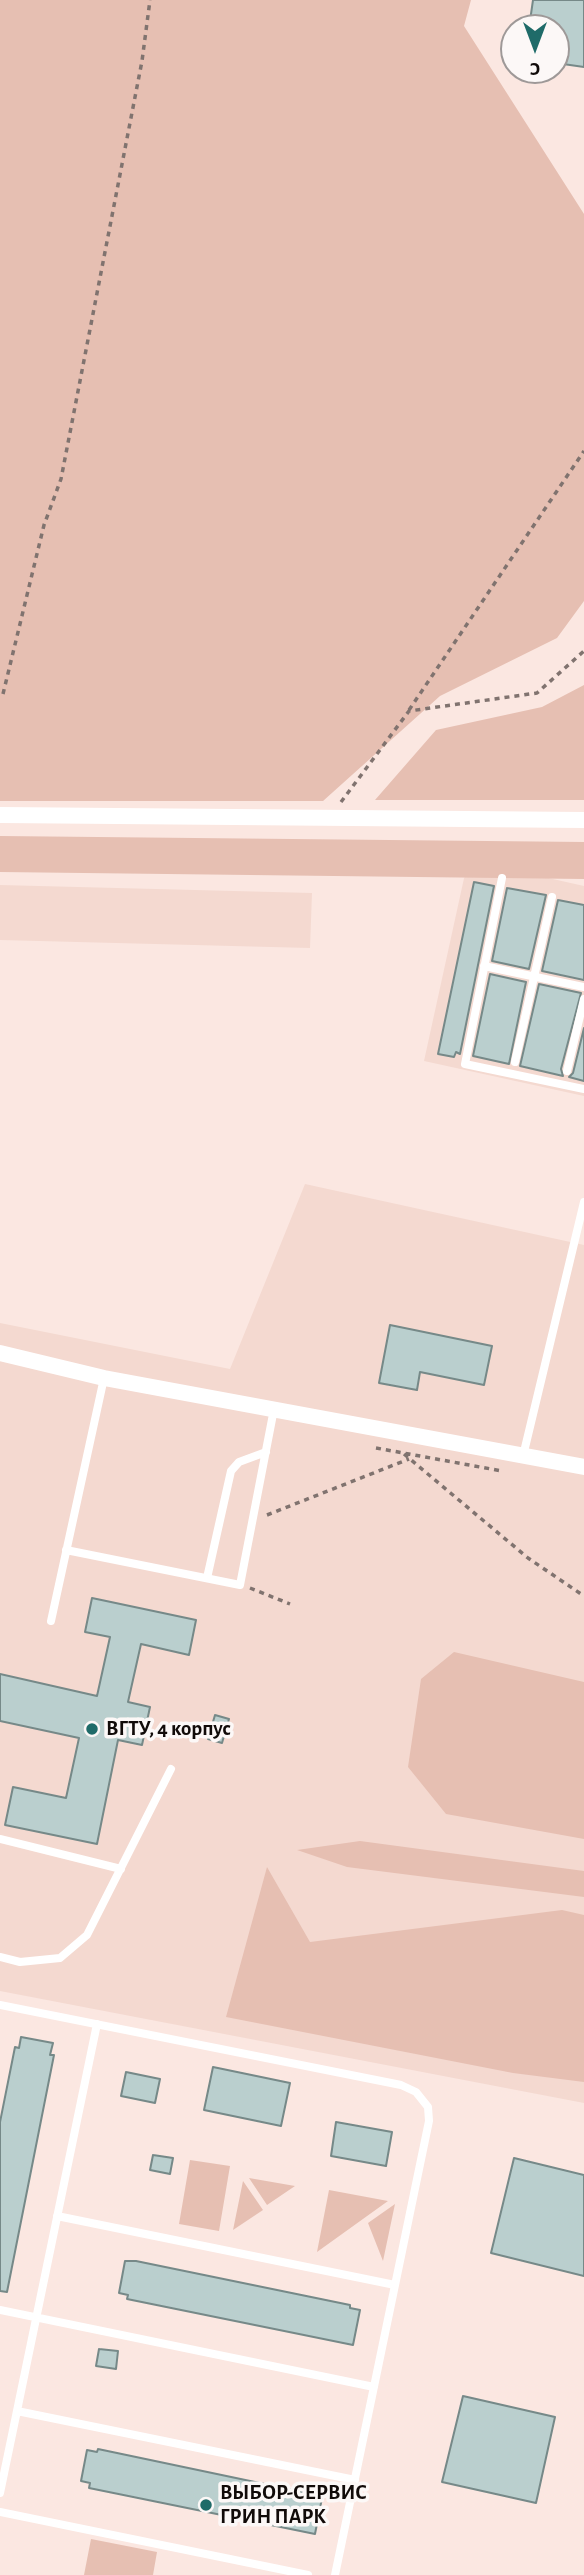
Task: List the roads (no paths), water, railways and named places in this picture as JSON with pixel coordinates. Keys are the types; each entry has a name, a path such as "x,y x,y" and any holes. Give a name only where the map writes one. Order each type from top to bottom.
{"street":[{"path":"0,816 584,820"},
{"path":"0,1353 104,1378 584,1467"}],"lane":[{"path":"502,878 466,1064 584,1089"},
{"path":"515,1062 552,897"},
{"path":"484,966 584,987"},
{"path":"567,1071 584,999"},
{"path":"523,1456 584,1202"},
{"path":"51,1621 104,1378"},
{"path":"66,1550 240,1585 274,1409"},
{"path":"207,1578 231,1471 239,1462 266,1452"},
{"path":"0,1958 20,1962 60,1958 87,1935 171,1769"},
{"path":"0,1839 121,1869"},
{"path":"0,2005 401,2085 416,2092 428,2107 429,2120 335,2575"},
{"path":"0,2493 97,2024"},
{"path":"57,2216 395,2285"},
{"path":"0,2311 374,2387"},
{"path":"17,2411 355,2480"},
{"path":"0,2512 309,2575"}],"place":[{"name":"ВГТУ, 4 корпус","path":"92,1729"},
{"name":"ВЫБОР-СЕРВИС ГРИН ПАРК","path":"206,2505"}]}
